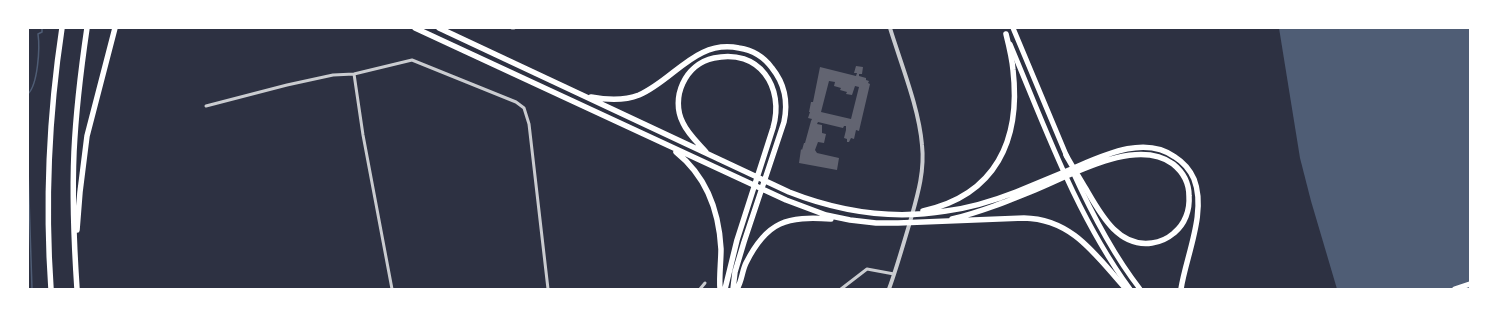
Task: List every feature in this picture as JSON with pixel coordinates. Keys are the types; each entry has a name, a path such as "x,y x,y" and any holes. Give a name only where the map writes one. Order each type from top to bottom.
{"highway":[{"path":"51,289 49,228 50,152 52,107 62,28"},
{"path":"77,289 73,182 80,83 87,28"},
{"path":"75,260 80,192 87,136 115,28"},
{"path":"415,28 771,193 814,211 848,220"},
{"path":"439,28 773,185 805,198 837,208 872,214 901,215 958,209 985,203 1054,179"},
{"path":"922,213 951,202 973,190 987,177 1003,152 1012,123 1014,91 1013,69 1005,31"},
{"path":"581,94 612,100 636,96 652,88 697,54 709,49 722,47 741,48 754,53 766,62 775,72 782,83 785,95 785,118 744,242 733,289"},
{"path":"709,154 692,137 682,123 678,104 680,88 688,75 704,61 724,57 744,60 758,68 769,80 775,95 776,112 737,240 724,289"},
{"path":"668,146 695,170 713,202 720,234 720,289"},
{"path":"934,222 978,212 1121,150 1149,148 1168,152 1187,167 1196,185 1198,209 1181,289"},
{"path":"1066,155 1102,216 1111,227 1123,237 1139,243 1157,242 1171,236 1182,224 1189,206 1189,191 1183,176 1170,162 1157,156 1140,155 1089,164"},
{"path":"737,289 745,264 751,252 763,237 779,224 792,219 801,218 898,223 1024,218 1040,219 1066,229 1080,240 1126,289"},
{"path":"1455,289 1470,284"}],"main road":[{"path":"1013,28 1084,196 1102,231 1120,261 1140,289"},
{"path":"1005,31 1059,158 1083,210 1103,248 1130,289"}],"street":[{"path":"889,289 918,192 923,153 918,119 890,28"},
{"path":"206,106 278,87 324,77 354,74 397,62 414,60 512,100 524,108 529,124 548,289"},
{"path":"354,74 362,129 392,289"},
{"path":"841,289 867,269 894,274"},
{"path":"700,289 705,283"}],"water":[{"path":"1279,28 1470,28 1470,289 1337,289 1300,158"}],"building":[{"path":"856,66 863,67 862,74 859,74 859,76 866,78 870,84 859,131 856,130 854,139 851,138 849,142 847,142 847,139 844,138 846,126 843,128 818,122 817,124 822,125 822,133 826,134 824,143 818,142 815,150 817,153 839,158 837,170 799,163 801,149 802,150 805,143 812,119 808,118 811,102 813,102 820,67 856,76 857,73 854,73","holes":["829,81 835,82 834,86 841,88 840,90 847,92 846,94 852,95 855,86 859,87 851,119 821,112"]}],"waterway":[{"path":"28,94 36,74 39,48 38,34 42,32 42,28"},
{"path":"28,168 32,289"}]}
